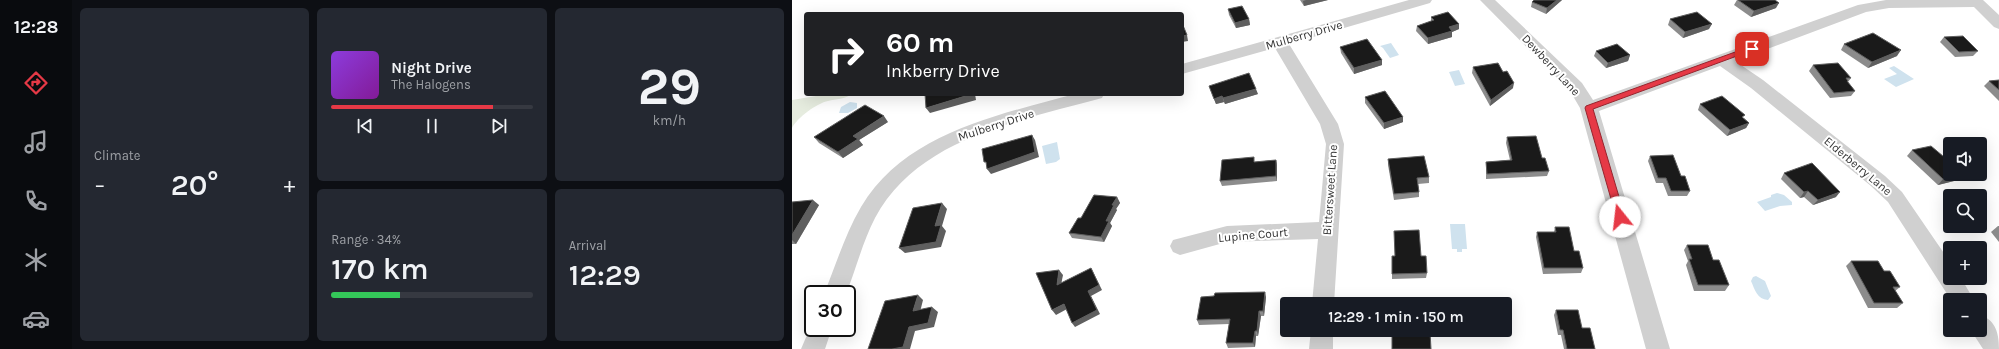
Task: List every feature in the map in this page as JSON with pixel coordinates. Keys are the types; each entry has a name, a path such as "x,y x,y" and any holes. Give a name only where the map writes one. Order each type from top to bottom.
{"street":[{"name":"Mulberry Drive","path":"1184,68 1425,0"},
{"name":"Dewberry Lane","path":"1487,0 1576,87 1589,108 1658,349"},
{"path":"1589,108 1863,8 1876,5 1976,1 1999,24"},
{"name":"Bittersweet Lane","path":"1280,42 1329,124 1335,144 1327,230 1324,297"},
{"name":"Elderberry Lane","path":"1723,60 1770,94 1878,181 1895,197 1959,293"},
{"name":"Mulberry Drive","path":"839,285 868,212 886,187 910,164 940,145 972,130 1089,96"},
{"name":"Lupine Court","path":"1180,246 1226,234 1327,230"},
{"path":"1987,336 1996,349"},
{"path":"813,349 818,337"},
{"path":"1321,349 1322,337"}],"shaded area":[{"path":"816,96 849,96 824,102 818,105 803,116 792,128 792,100"}],"water":[{"path":"1391,43 1399,55 1390,58 1380,46"},
{"path":"1894,66 1914,79 1896,87 1884,79 1897,74 1889,68"},
{"path":"1459,70 1465,84 1455,86 1449,72"},
{"path":"850,102 857,103 857,108 848,113 839,113 841,107"},
{"path":"1057,142 1060,159 1056,162 1046,164 1042,146"},
{"path":"1777,193 1784,195 1792,202 1792,205 1780,206 1765,211 1757,202 1771,197 1771,195"},
{"path":"1450,224 1465,224 1467,249 1462,249 1462,252 1457,252 1457,249 1452,249"},
{"path":"1756,276 1765,281 1771,296 1768,300 1761,298 1755,291 1751,281 1753,277"}],"building":[{"path":"1534,0 1557,0 1547,8 1532,2"},
{"path":"1738,0 1775,0 1779,3 1754,11"},
{"path":"1242,6 1249,19 1235,23 1228,9"},
{"path":"1448,12 1459,24 1449,27 1452,31 1428,38 1417,26 1434,20 1431,17"},
{"path":"1697,12 1712,24 1685,32 1670,19"},
{"path":"1184,28 1187,35 1184,36"},
{"path":"1873,33 1901,50 1872,62 1844,44"},
{"path":"1963,36 1978,51 1959,52 1944,37"},
{"path":"1367,39 1382,60 1354,68 1340,47"},
{"path":"1617,44 1630,55 1608,63 1596,51"},
{"path":"1498,63 1503,72 1507,71 1514,83 1491,100 1473,67"},
{"path":"1838,63 1851,78 1846,78 1855,91 1834,93 1813,65"},
{"path":"1249,73 1256,89 1214,99 1209,86"},
{"path":"1999,80 1999,90 1989,81"},
{"path":"1385,91 1403,117 1384,123 1365,97"},
{"path":"925,96 965,96 926,108"},
{"path":"1722,96 1745,115 1742,117 1749,123 1730,130 1700,104"},
{"path":"865,105 884,116 853,136 858,139 838,152 814,137"},
{"path":"1032,135 1035,152 987,169 986,162 984,162 982,149"},
{"path":"1536,136 1542,158 1545,158 1549,171 1487,174 1486,162 1512,160 1507,137"},
{"path":"1931,146 1943,156 1943,179 1912,150"},
{"path":"1673,155 1681,176 1685,176 1690,191 1671,191 1666,178 1658,178 1650,156"},
{"path":"1424,156 1429,177 1417,178 1419,192 1394,194 1388,159"},
{"path":"1254,157 1254,162 1276,160 1276,176 1220,181 1222,160"},
{"path":"1812,163 1840,192 1818,200 1808,191 1804,192 1784,173"},
{"path":"1094,195 1117,197 1112,205 1114,205 1106,221 1109,221 1101,237 1069,233 1078,218 1081,218"},
{"path":"813,200 792,235 792,202"},
{"path":"942,203 935,226 941,225 936,242 899,248 913,208"},
{"path":"1555,227 1569,227 1574,251 1579,251 1583,268 1544,268 1537,232 1556,232"},
{"path":"1419,230 1421,256 1426,256 1427,273 1392,274 1392,256 1395,256 1394,231"},
{"path":"1687,245 1708,245 1713,260 1719,260 1729,285 1698,285 1689,259 1692,259"},
{"path":"1851,261 1878,261 1884,271 1890,271 1900,287 1893,287 1903,303 1874,303"},
{"path":"1091,268 1099,285 1088,291 1097,310 1072,323 1064,304 1052,310 1036,273 1059,270 1057,285"},
{"path":"1265,292 1263,311 1259,311 1257,331 1255,331 1253,343 1226,343 1230,319 1197,320 1201,297 1214,296 1215,293"},
{"path":"918,295 913,311 932,307 928,323 909,327 903,347 892,349 868,349 885,301"},
{"path":"1556,310 1578,310 1582,328 1590,328 1595,349 1567,349 1563,330 1560,330"},
{"path":"1392,337 1430,337 1431,349 1392,349"}],"route":[{"path":"1620,217 1589,108 1752,49"}]}
